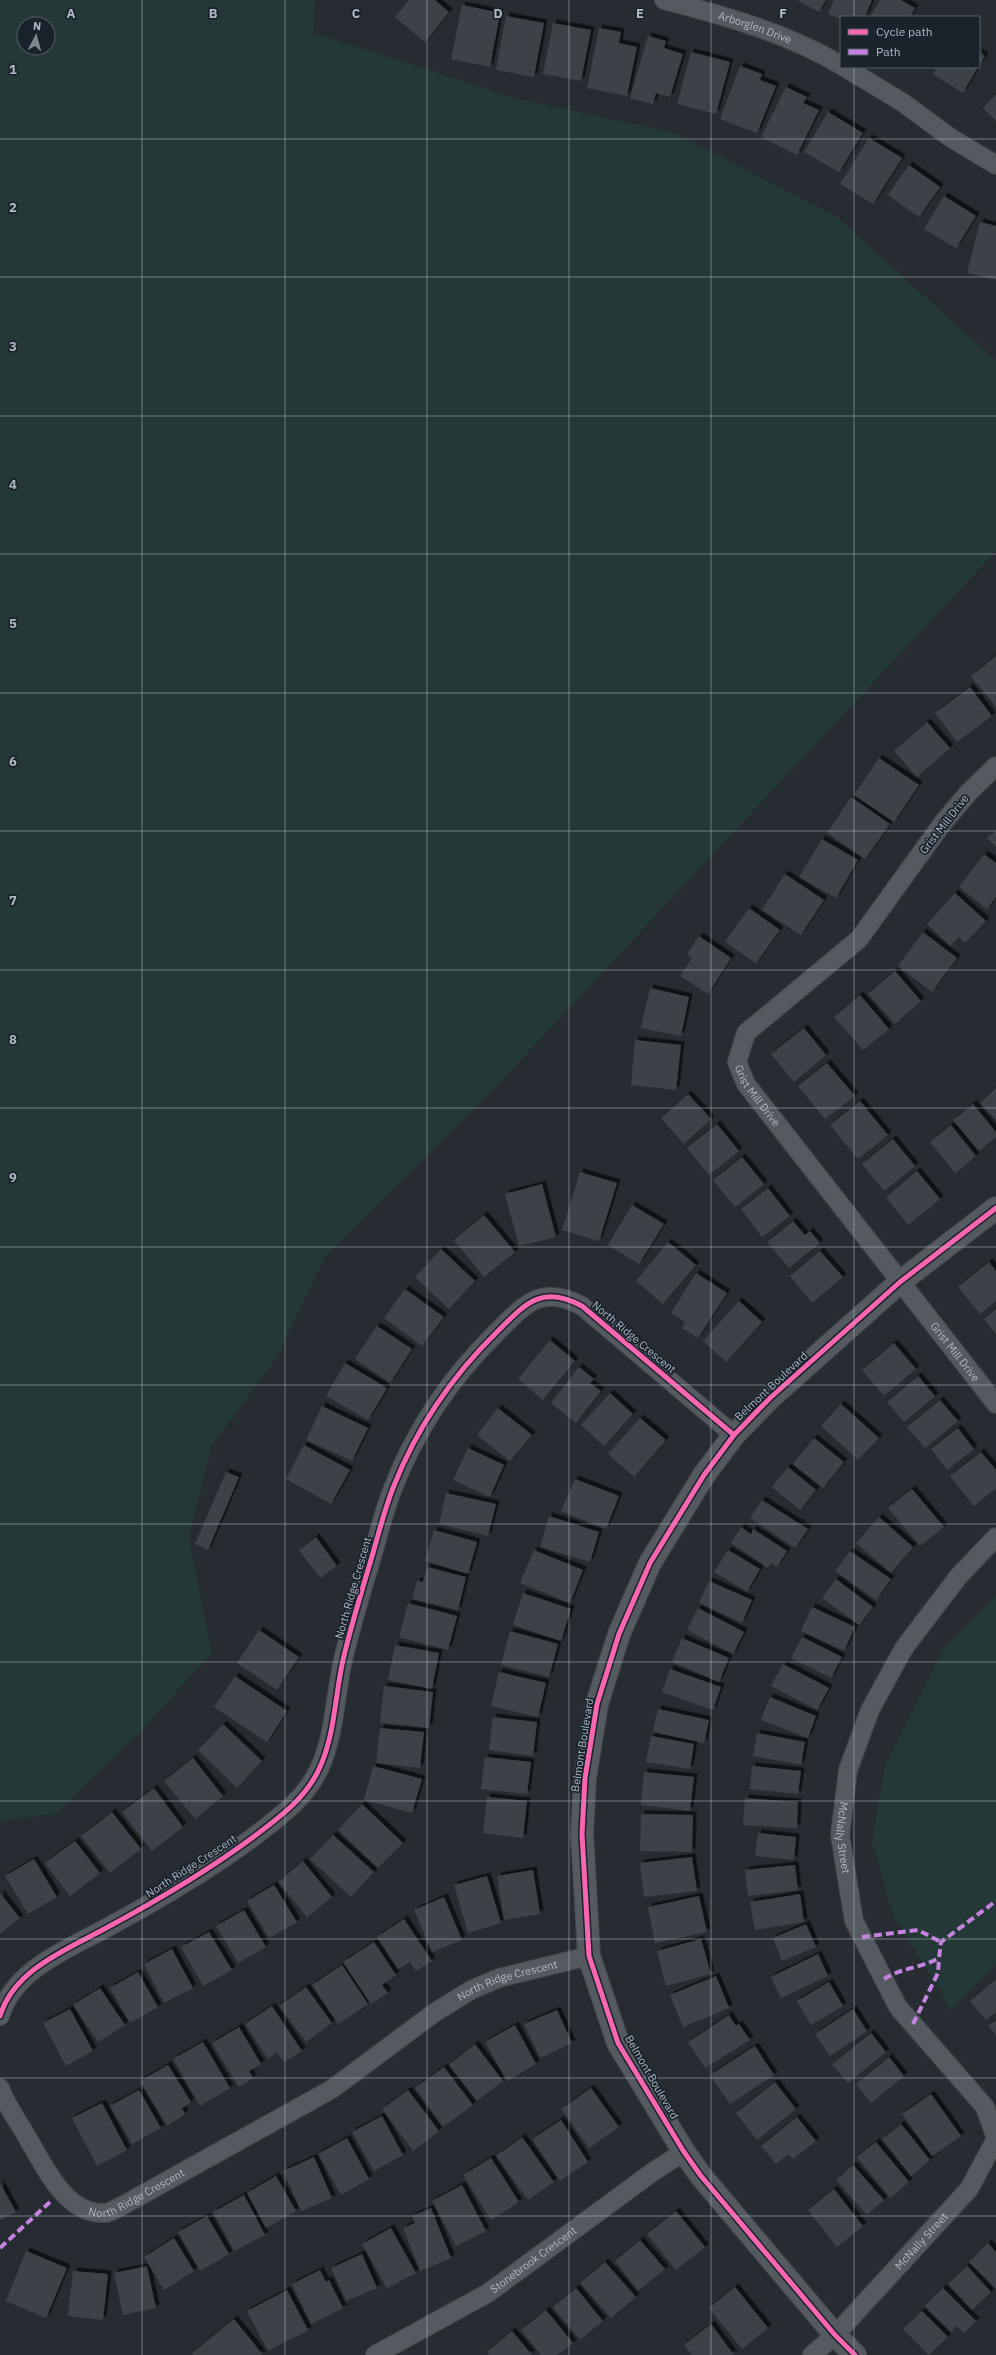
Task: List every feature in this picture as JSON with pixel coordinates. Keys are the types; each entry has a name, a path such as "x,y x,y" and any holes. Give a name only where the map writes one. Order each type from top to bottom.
{"street":[{"name":"Arborglen Drive","path":"664,0 753,25 811,48 840,64"},
{"path":"846,68 902,102 951,138 996,165"},
{"name":"Grist Mill Drive","path":"996,766 969,792 942,824 859,939 746,1034 737,1062 746,1084 996,1404"},
{"name":"Belmont Boulevard","path":"855,2355 835,2335 701,2176 684,2152 618,2043 590,1956 582,1834 585,1778 597,1704 619,1634 650,1563 704,1475 734,1435 770,1398 900,1282 996,1208"},
{"name":"North Ridge Crescent","path":"0,2016 10,1993 37,1967 166,1896 203,1872 275,1821 301,1797 309,1787 326,1752 344,1655 392,1489 426,1422 458,1374 470,1358 528,1303 547,1296 559,1296 582,1306 734,1435"},
{"name":"McNally Street","path":"835,2335 969,2189 996,2138 985,2107 898,2007 894,2000 854,1921 840,1835 848,1770 870,1710 904,1648 958,1577 996,1537"},
{"name":"North Ridge Crescent","path":"0,2088 51,2177 63,2192 74,2202 86,2209 106,2213 120,2208 332,2089 434,2013 470,1990 499,1978 590,1956"},
{"name":"Stonebrook Crescent","path":"375,2355 488,2293 654,2171 684,2152"},
{"path":"812,2355 835,2335"}],"green space":[{"path":"0,0 315,0 314,33 518,99 675,133 837,217 996,361 996,551 492,1091 325,1257 277,1357 211,1447 189,1537 212,1653 138,1734 55,1814 7,1820 0,1823"},
{"path":"996,1596 996,1965 951,2009 893,1915 872,1842 885,1765 943,1649"}],"building":[{"path":"409,0 435,0 449,12 425,42 395,17"},
{"path":"797,0 826,0 819,12"},
{"path":"834,0 872,0 865,16 840,16 840,19 828,14"},
{"path":"880,0 901,0 915,8 911,16 871,16"},
{"path":"462,5 500,13 490,67 451,59"},
{"path":"506,16 544,23 534,77 496,70"},
{"path":"553,23 591,30 581,81 543,74"},
{"path":"599,28 621,32 619,43 637,47 627,96 587,88"},
{"path":"648,36 666,41 664,48 683,54 670,97 656,93 653,104 630,98"},
{"path":"691,52 730,62 716,114 677,104"},
{"path":"980,53 985,56 980,64"},
{"path":"740,66 762,74 760,80 776,86 757,133 720,119"},
{"path":"936,68 977,68 963,93 933,74"},
{"path":"786,87 807,97 803,103 819,110 797,155 761,137"},
{"path":"996,94 996,121 983,108"},
{"path":"828,112 863,133 839,172 804,152"},
{"path":"869,138 902,158 873,204 840,184"},
{"path":"909,165 940,187 919,217 888,195"},
{"path":"944,196 976,216 956,248 924,229"},
{"path":"980,222 996,226 996,280 967,273"},
{"path":"996,656 996,707 971,676"},
{"path":"970,687 992,716 957,742 935,713"},
{"path":"927,722 950,748 917,777 894,751"},
{"path":"879,758 919,785 894,822 854,795"},
{"path":"851,797 890,824 865,859 827,833"},
{"path":"996,830 996,847 987,838"},
{"path":"822,839 858,860 836,898 799,877"},
{"path":"984,854 996,863 996,897 987,909 959,887"},
{"path":"785,874 824,900 801,935 762,910"},
{"path":"955,893 986,921 965,943 959,937 950,946 927,924"},
{"path":"749,908 780,930 756,963 725,942"},
{"path":"923,932 957,958 932,992 898,966"},
{"path":"699,936 731,958 708,994 680,976 692,958 687,954"},
{"path":"895,971 921,1001 895,1024 868,994"},
{"path":"650,988 689,997 681,1036 641,1028"},
{"path":"860,995 889,1029 863,1050 834,1017"},
{"path":"804,1028 826,1055 794,1082 771,1054"},
{"path":"635,1040 681,1045 676,1090 631,1085"},
{"path":"827,1063 855,1096 825,1119 798,1086"},
{"path":"996,1088 996,1120 980,1103"},
{"path":"688,1094 711,1119 684,1144 661,1118"},
{"path":"860,1101 888,1135 858,1159 830,1125"},
{"path":"973,1104 996,1132 996,1137 979,1151 953,1120"},
{"path":"717,1124 739,1151 709,1175 687,1148"},
{"path":"951,1125 976,1156 955,1173 930,1142"},
{"path":"893,1139 915,1166 884,1191 862,1164"},
{"path":"742,1157 764,1184 735,1207 713,1180"},
{"path":"917,1171 940,1199 908,1225 886,1197"},
{"path":"580,1172 617,1183 599,1241 562,1230"},
{"path":"542,1184 556,1237 519,1246 505,1194"},
{"path":"768,1188 790,1216 762,1237 741,1209"},
{"path":"632,1205 664,1224 639,1264 608,1245"},
{"path":"484,1215 515,1252 484,1277 454,1240"},
{"path":"793,1221 805,1235 810,1231 820,1243 789,1268 767,1242"},
{"path":"668,1242 696,1265 663,1304 636,1281"},
{"path":"441,1249 475,1281 449,1309 415,1277"},
{"path":"820,1251 843,1277 812,1303 790,1276"},
{"path":"989,1262 996,1271 996,1301 980,1314 958,1287"},
{"path":"696,1273 727,1293 698,1338 682,1328 685,1322 671,1313"},
{"path":"405,1289 444,1317 422,1346 384,1318"},
{"path":"739,1301 762,1322 726,1362 703,1341"},
{"path":"996,1309 996,1334 984,1319"},
{"path":"377,1326 412,1349 390,1383 355,1359"},
{"path":"550,1340 575,1361 543,1400 518,1379"},
{"path":"894,1343 916,1369 884,1396 862,1370"},
{"path":"345,1363 387,1388 368,1420 326,1396"},
{"path":"579,1367 594,1379 590,1383 601,1391 576,1423 551,1403"},
{"path":"918,1376 935,1396 904,1422 887,1402"},
{"path":"610,1393 633,1414 604,1446 581,1425"},
{"path":"940,1400 958,1421 925,1448 907,1427"},
{"path":"841,1404 879,1438 858,1460 821,1426"},
{"path":"322,1406 368,1428 352,1461 306,1440"},
{"path":"498,1408 532,1435 510,1461 477,1435"},
{"path":"640,1418 666,1440 634,1477 608,1454"},
{"path":"958,1428 974,1449 947,1470 931,1449"},
{"path":"814,1438 844,1462 823,1488 793,1464"},
{"path":"304,1445 350,1470 331,1504 286,1479"},
{"path":"468,1448 504,1465 490,1497 453,1480"},
{"path":"981,1452 996,1470 996,1488 974,1506 950,1476"},
{"path":"788,1467 816,1490 800,1510 772,1487"},
{"path":"226,1472 239,1477 208,1550 195,1544"},
{"path":"575,1479 619,1496 606,1529 561,1511"},
{"path":"912,1489 944,1527 920,1546 888,1508"},
{"path":"446,1493 496,1504 488,1536 439,1524"},
{"path":"762,1500 808,1529 795,1548 750,1518"},
{"path":"549,1516 599,1532 590,1562 540,1547"},
{"path":"879,1517 913,1547 891,1573 856,1543"},
{"path":"741,1527 751,1534 753,1529 787,1551 777,1567 771,1563 768,1568 731,1543"},
{"path":"434,1530 477,1542 468,1574 425,1561"},
{"path":"316,1537 337,1566 320,1578 299,1550"},
{"path":"534,1550 583,1570 570,1603 520,1583"},
{"path":"728,1550 760,1569 747,1592 714,1572"},
{"path":"850,1551 891,1579 876,1600 835,1571"},
{"path":"427,1567 466,1577 458,1610 412,1599 417,1581 423,1582"},
{"path":"836,1579 873,1607 859,1625 822,1598"},
{"path":"709,1581 752,1600 742,1623 699,1603"},
{"path":"523,1593 571,1609 561,1641 513,1625"},
{"path":"408,1603 457,1616 448,1650 399,1637"},
{"path":"812,1607 855,1627 844,1651 801,1631"},
{"path":"698,1608 744,1632 733,1654 687,1630"},
{"path":"259,1630 299,1657 277,1690 237,1663"},
{"path":"510,1631 558,1644 549,1677 501,1665"},
{"path":"802,1637 842,1657 831,1678 791,1658"},
{"path":"682,1638 729,1658 719,1682 672,1662"},
{"path":"395,1645 439,1653 432,1689 388,1680"},
{"path":"783,1664 829,1688 817,1710 771,1686"},
{"path":"670,1669 721,1687 713,1710 662,1692"},
{"path":"499,1672 546,1683 538,1717 491,1706"},
{"path":"235,1676 287,1711 267,1742 214,1707"},
{"path":"384,1686 433,1692 429,1728 380,1723"},
{"path":"770,1697 816,1716 808,1738 761,1720"},
{"path":"658,1709 709,1720 704,1743 653,1732"},
{"path":"493,1717 537,1722 533,1756 489,1750"},
{"path":"223,1724 262,1761 237,1788 198,1750"},
{"path":"380,1728 424,1732 420,1768 376,1763"},
{"path":"757,1733 805,1742 801,1765 753,1756"},
{"path":"651,1736 694,1744 690,1769 646,1762"},
{"path":"485,1757 531,1762 527,1794 481,1789"},
{"path":"193,1758 223,1796 195,1819 164,1781"},
{"path":"373,1766 422,1779 412,1813 364,1800"},
{"path":"752,1766 801,1771 798,1794 750,1789"},
{"path":"644,1772 694,1777 690,1811 641,1805"},
{"path":"154,1788 183,1827 152,1851 122,1812"},
{"path":"487,1797 527,1801 523,1838 483,1833"},
{"path":"745,1798 798,1802 797,1828 743,1825"},
{"path":"362,1804 403,1843 378,1868 338,1830"},
{"path":"112,1812 141,1849 110,1873 81,1836"},
{"path":"641,1814 693,1815 692,1852 640,1851"},
{"path":"758,1833 796,1837 794,1860 755,1856"},
{"path":"333,1835 374,1872 351,1897 310,1859"},
{"path":"75,1841 100,1873 70,1896 45,1863"},
{"path":"692,1857 697,1891 644,1897 640,1863"},
{"path":"34,1859 57,1897 28,1914 5,1876"},
{"path":"303,1861 332,1897 307,1917 278,1882"},
{"path":"795,1865 798,1890 748,1896 745,1870"},
{"path":"533,1870 540,1914 504,1920 497,1876"},
{"path":"487,1876 501,1923 468,1933 454,1885"},
{"path":"274,1885 297,1922 269,1938 247,1901"},
{"path":"0,1893 20,1918 0,1934"},
{"path":"800,1894 804,1922 755,1930 750,1902"},
{"path":"699,1896 707,1932 655,1943 648,1907"},
{"path":"444,1897 462,1940 432,1952 414,1910"},
{"path":"244,1910 266,1947 238,1963 216,1926"},
{"path":"404,1919 432,1961 416,1971 410,1962 398,1969 377,1937"},
{"path":"806,1924 816,1947 782,1961 773,1938"},
{"path":"209,1932 232,1970 203,1986 181,1947"},
{"path":"701,1939 711,1974 666,1986 657,1951"},
{"path":"374,1942 396,1975 382,1985 388,1993 371,2004 343,1962"},
{"path":"172,1949 193,1988 164,2003 144,1964"},
{"path":"818,1954 828,1976 781,1998 771,1977"},
{"path":"342,1965 368,2004 338,2024 312,1985"},
{"path":"138,1972 158,2007 130,2023 110,1988"},
{"path":"716,1976 729,2008 683,2027 670,1995"},
{"path":"996,1979 996,2012 986,2020 970,2001"},
{"path":"829,1982 843,2006 811,2025 797,2001"},
{"path":"306,1987 332,2023 306,2042 279,2006"},
{"path":"100,1988 125,2025 98,2042 73,2005"},
{"path":"272,2006 302,2051 284,2062 277,2052 268,2059 245,2024"},
{"path":"70,2009 93,2051 66,2066 43,2023"},
{"path":"853,2009 867,2031 830,2056 815,2034"},
{"path":"557,2010 572,2043 540,2058 524,2024"},
{"path":"729,2015 736,2026 739,2024 750,2040 705,2068 688,2042"},
{"path":"996,2020 996,2035 988,2026"},
{"path":"515,2025 536,2064 507,2081 485,2042"},
{"path":"239,2027 261,2064 249,2071 253,2078 239,2087 212,2043"},
{"path":"871,2033 886,2052 848,2083 832,2064"},
{"path":"203,2042 230,2088 200,2106 173,2059"},
{"path":"475,2044 503,2081 477,2101 449,2065"},
{"path":"755,2046 774,2075 730,2104 710,2075"},
{"path":"889,2057 904,2076 871,2103 856,2084"},
{"path":"168,2065 191,2102 182,2108 185,2114 167,2126 140,2081"},
{"path":"444,2067 473,2105 443,2127 415,2088"},
{"path":"775,2082 796,2109 757,2140 736,2113"},
{"path":"591,2088 619,2127 589,2148 561,2109"},
{"path":"139,2090 161,2128 132,2144 110,2106"},
{"path":"408,2090 439,2131 413,2151 382,2109"},
{"path":"931,2094 961,2136 932,2156 902,2114"},
{"path":"102,2103 127,2150 97,2166 72,2118"},
{"path":"382,2116 403,2155 374,2171 352,2132"},
{"path":"797,2117 816,2141 793,2159 789,2154 776,2164 761,2146"},
{"path":"561,2120 588,2162 560,2181 532,2139"},
{"path":"901,2124 930,2160 911,2176 882,2139"},
{"path":"522,2137 554,2182 528,2200 496,2156"},
{"path":"347,2138 369,2179 341,2195 318,2154"},
{"path":"876,2142 909,2182 890,2198 857,2157"},
{"path":"314,2157 332,2198 301,2211 283,2171"},
{"path":"491,2158 519,2202 491,2220 463,2175"},
{"path":"853,2165 884,2200 867,2215 836,2180"},
{"path":"276,2176 296,2211 266,2228 247,2193"},
{"path":"0,2183 16,2212 0,2220"},
{"path":"462,2185 486,2231 456,2246 432,2201"},
{"path":"834,2189 863,2226 837,2247 808,2210"},
{"path":"244,2195 265,2235 234,2251 213,2212"},
{"path":"431,2208 451,2258 420,2271 403,2228 415,2223 412,2216"},
{"path":"676,2211 705,2247 676,2270 647,2234"},
{"path":"207,2216 229,2254 200,2271 178,2232"},
{"path":"391,2228 416,2273 387,2288 362,2244"},
{"path":"174,2238 194,2271 164,2290 144,2257"},
{"path":"640,2240 665,2269 638,2291 615,2261"},
{"path":"988,2243 996,2252 996,2289 969,2262"},
{"path":"26,2251 67,2268 46,2318 6,2301"},
{"path":"362,2254 377,2288 346,2301 331,2268"},
{"path":"605,2262 636,2297 611,2318 580,2283"},
{"path":"147,2266 156,2308 123,2315 114,2273"},
{"path":"967,2266 991,2292 972,2310 948,2284"},
{"path":"320,2270 326,2282 329,2280 343,2308 311,2324 292,2284"},
{"path":"73,2271 108,2274 103,2320 68,2316"},
{"path":"735,2287 768,2328 742,2349 709,2308"},
{"path":"576,2288 603,2321 580,2340 553,2307"},
{"path":"943,2288 976,2321 964,2333 957,2326 951,2332 924,2306"},
{"path":"287,2290 308,2330 268,2351 247,2311"},
{"path":"546,2310 573,2343 557,2355 541,2355 521,2330"},
{"path":"922,2311 948,2337 929,2355 903,2329"},
{"path":"234,2319 263,2355 193,2355 192,2353"},
{"path":"711,2324 734,2355 692,2355 684,2345"},
{"path":"512,2331 532,2355 489,2355 487,2352"}],"marked path":[{"path":"884,1979 897,1972 925,1964 939,1958 941,1942 996,1901"},
{"path":"862,1937 918,1930 941,1942"},
{"path":"913,2024 938,1973 939,1958"},
{"path":"0,2248 50,2202"}],"cycle path":[{"path":"855,2355 835,2335 701,2176 684,2152 618,2043 589,1956 582,1834 585,1778 597,1704 619,1634 650,1563 704,1475 734,1435 770,1398 900,1282 996,1208"},
{"path":"0,2016 7,2000 17,1985 44,1962 182,1885 217,1862 252,1838 281,1815 307,1789 320,1767 329,1741 340,1673 349,1635 384,1515 402,1466 424,1424 450,1385 481,1349 516,1313 535,1300 544,1297 555,1297 568,1300 582,1306 734,1435"}]}
